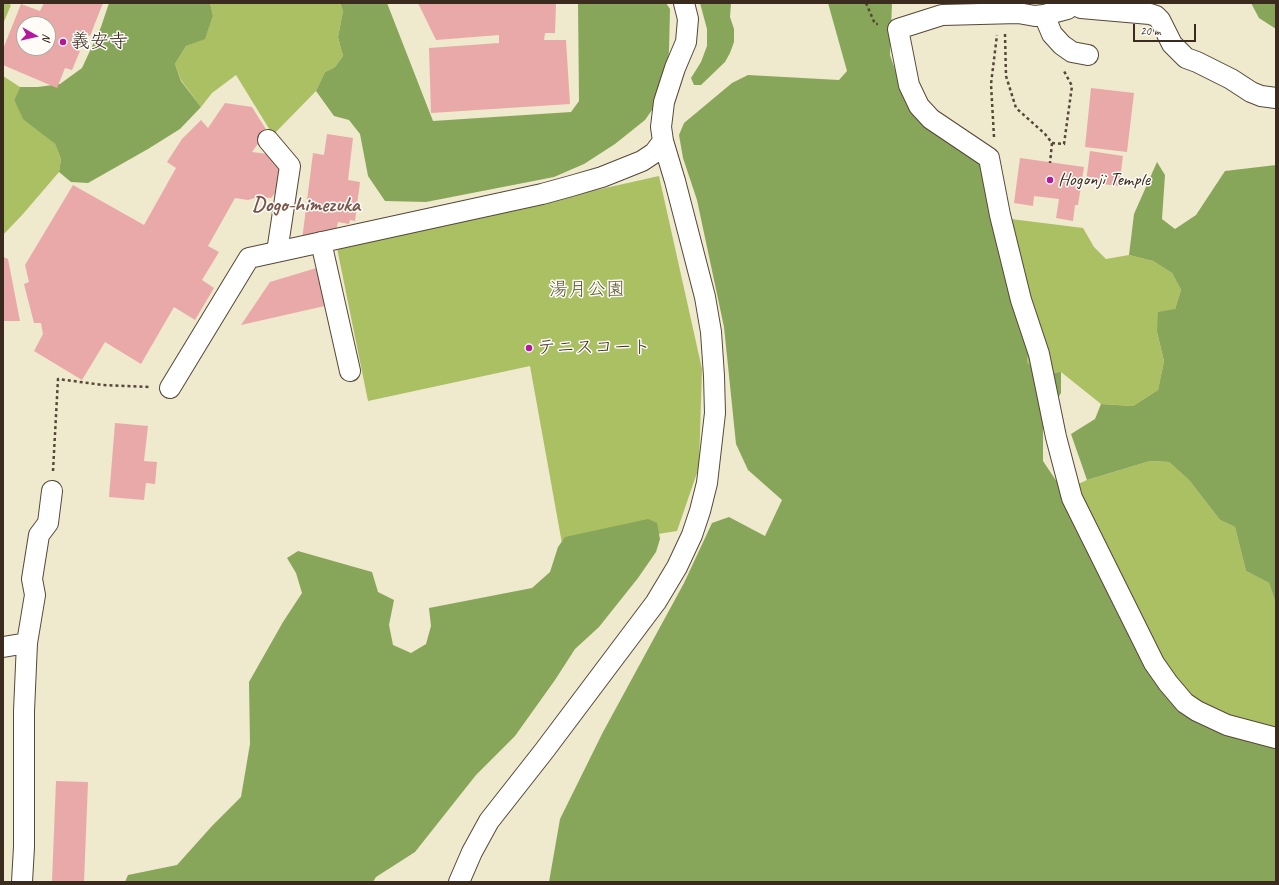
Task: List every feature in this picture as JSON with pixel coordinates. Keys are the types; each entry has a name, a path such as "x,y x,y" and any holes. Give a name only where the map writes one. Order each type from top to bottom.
{"street":[{"path":"459,882 488,821 544,751 656,602 677,567 692,535 707,484 716,413 711,332 705,297 675,180 663,141 661,127 664,102 675,68 686,42 688,19 684,3"},
{"path":"1276,98 1261,96 1251,92 1231,79 1186,58 1172,44 1160,20 1156,16 1150,14 1081,8 1074,4 1067,9 1035,16 1014,10 942,15 898,28 909,85 919,106 931,119 989,158 1000,215 1021,300 1039,354 1056,437 1072,498 1154,663 1185,703 1208,717 1227,725 1276,738"},
{"path":"1044,15 1052,34 1062,45 1072,52 1088,55"},
{"path":"268,140 290,166 277,252"},
{"path":"170,388 249,258 534,196 571,186 609,174 642,161 654,153 663,141"},
{"path":"321,242 350,371"},
{"path":"22,882 24,847 24,711 27,643 35,595 32,579 39,535 48,523 52,491"},
{"path":"3,647 27,643"}],"path":[{"path":"1014,10 1006,76 1016,108 1045,134 1052,143 1050,163"},
{"path":"989,158 993,144 991,84 994,57 999,28 1014,10"},
{"path":"1052,143 1064,144 1072,86 1060,65"},
{"path":"52,491 58,379 103,384 170,388"}],"green space":[{"path":"3,3 11,5 3,24"},
{"path":"109,3 210,3 213,16 205,39 186,46 175,64 181,81 201,107 180,129 148,149 88,183 71,182 59,172 61,159 55,144 23,119 14,100 20,87 38,87 60,84 82,68 101,27"},
{"path":"210,3 340,3 343,11 338,37 343,56 335,67 325,72 316,91 273,135 236,75 212,93 201,107 181,80 175,64 186,46 205,38 213,16"},
{"path":"340,3 387,3 433,121 571,112 579,101 578,3 666,3 670,9 667,71 659,100 645,120 615,144 584,164 554,177 426,202 385,201 368,176 360,134 349,120 334,116 316,91 325,72 335,67 343,56 338,37 343,11"},
{"path":"700,3 731,3 730,17 734,29 734,42 725,62 701,85 694,85 691,78 701,62 707,46 707,29"},
{"path":"828,3 892,3 890,55 901,87 986,166 1029,349 1027,362 1040,374 1061,372 1061,393 1043,421 1043,461 1063,491 1150,674 1276,746 1276,882 549,882 560,819 603,732 684,583 712,523 729,517 765,536 782,500 748,470 736,444 724,327 697,200 683,158 679,135 684,123 732,83 748,75 839,80 847,71"},
{"path":"1251,3 1276,3 1276,29 1259,18"},
{"path":"3,76 20,87 14,100 23,118 55,144 61,159 59,172 3,235"},
{"path":"1157,162 1165,175 1162,219 1175,229 1196,215 1225,171 1276,165 1276,604 1269,583 1246,571 1235,527 1220,520 1189,480 1169,462 1150,461 1087,480 1071,434 1095,419 1101,404 1133,406 1158,390 1164,361 1157,332 1158,312 1175,309 1181,290 1172,273 1153,261 1129,255 1134,214"},
{"name":"湯月公園","path":"659,176 702,369 699,467 677,531 563,549 530,366 368,401 337,248"},
{"path":"1003,218 1083,228 1094,247 1106,259 1129,255 1153,261 1172,273 1181,290 1175,309 1157,332 1164,361 1158,390 1133,406 1101,404 1061,372 1040,374 1027,362 1029,349"},
{"path":"1150,461 1169,462 1189,480 1220,520 1235,527 1246,571 1269,583 1276,604 1276,746 1193,717 1063,491 1087,480"},
{"path":"648,519 657,523 660,539 656,552 638,578 599,627 575,649 515,736 476,775 415,852 376,877 373,882 125,882 128,875 177,865 212,826 241,797 250,744 249,682 283,622 302,593 296,573 287,558 298,551 372,572 378,592 394,600 389,625 393,645 411,653 426,644 431,626 429,608 532,588 550,572 558,547 565,537"}],"building":[{"name":"義安寺","path":"44,3 103,3 90,36 82,32 75,49 80,51 72,70 65,68 57,88 3,65 3,49 16,16 16,56 56,56 56,16 16,16 21,4 40,11"},
{"path":"418,3 556,3 555,33 545,33 544,40 566,40 570,104 431,113 429,48 499,43 499,35 436,40"},
{"path":"1091,88 1134,93 1127,152 1085,147"},
{"path":"225,103 252,107 267,131 252,152 275,155 284,182 271,198 258,197 248,200 235,198 208,246 219,252 202,280 214,288 195,320 174,307 141,364 105,342 82,380 34,351 43,334 41,323 34,323 24,284 29,282 25,265 73,185 144,225 176,168 167,162 182,139 201,120 208,128"},
{"path":"327,134 353,138 348,180 360,182 355,221 350,220 349,224 338,222 336,231 302,240 313,153 324,155"},
{"path":"1090,151 1123,156 1119,186 1086,182"},
{"name":"Hogonji Temple","path":"1020,158 1084,167 1078,205 1075,205 1073,221 1056,218 1059,199 1034,196 1033,206 1014,203"},
{"path":"3,257 8,259 20,321 3,321"},
{"path":"323,266 329,305 241,325 270,282"},
{"path":"115,423 148,426 144,461 157,462 155,484 146,483 144,500 109,497"},
{"path":"56,781 88,782 84,882 52,882"}],"place":[{"name":"義安寺","path":"63,42"},
{"name":"Hogonji Temple","path":"1050,180"},
{"name":"テニスコート","path":"529,348"}],"district":[{"name":"Dogo-himezuka","path":"306,205"}]}
